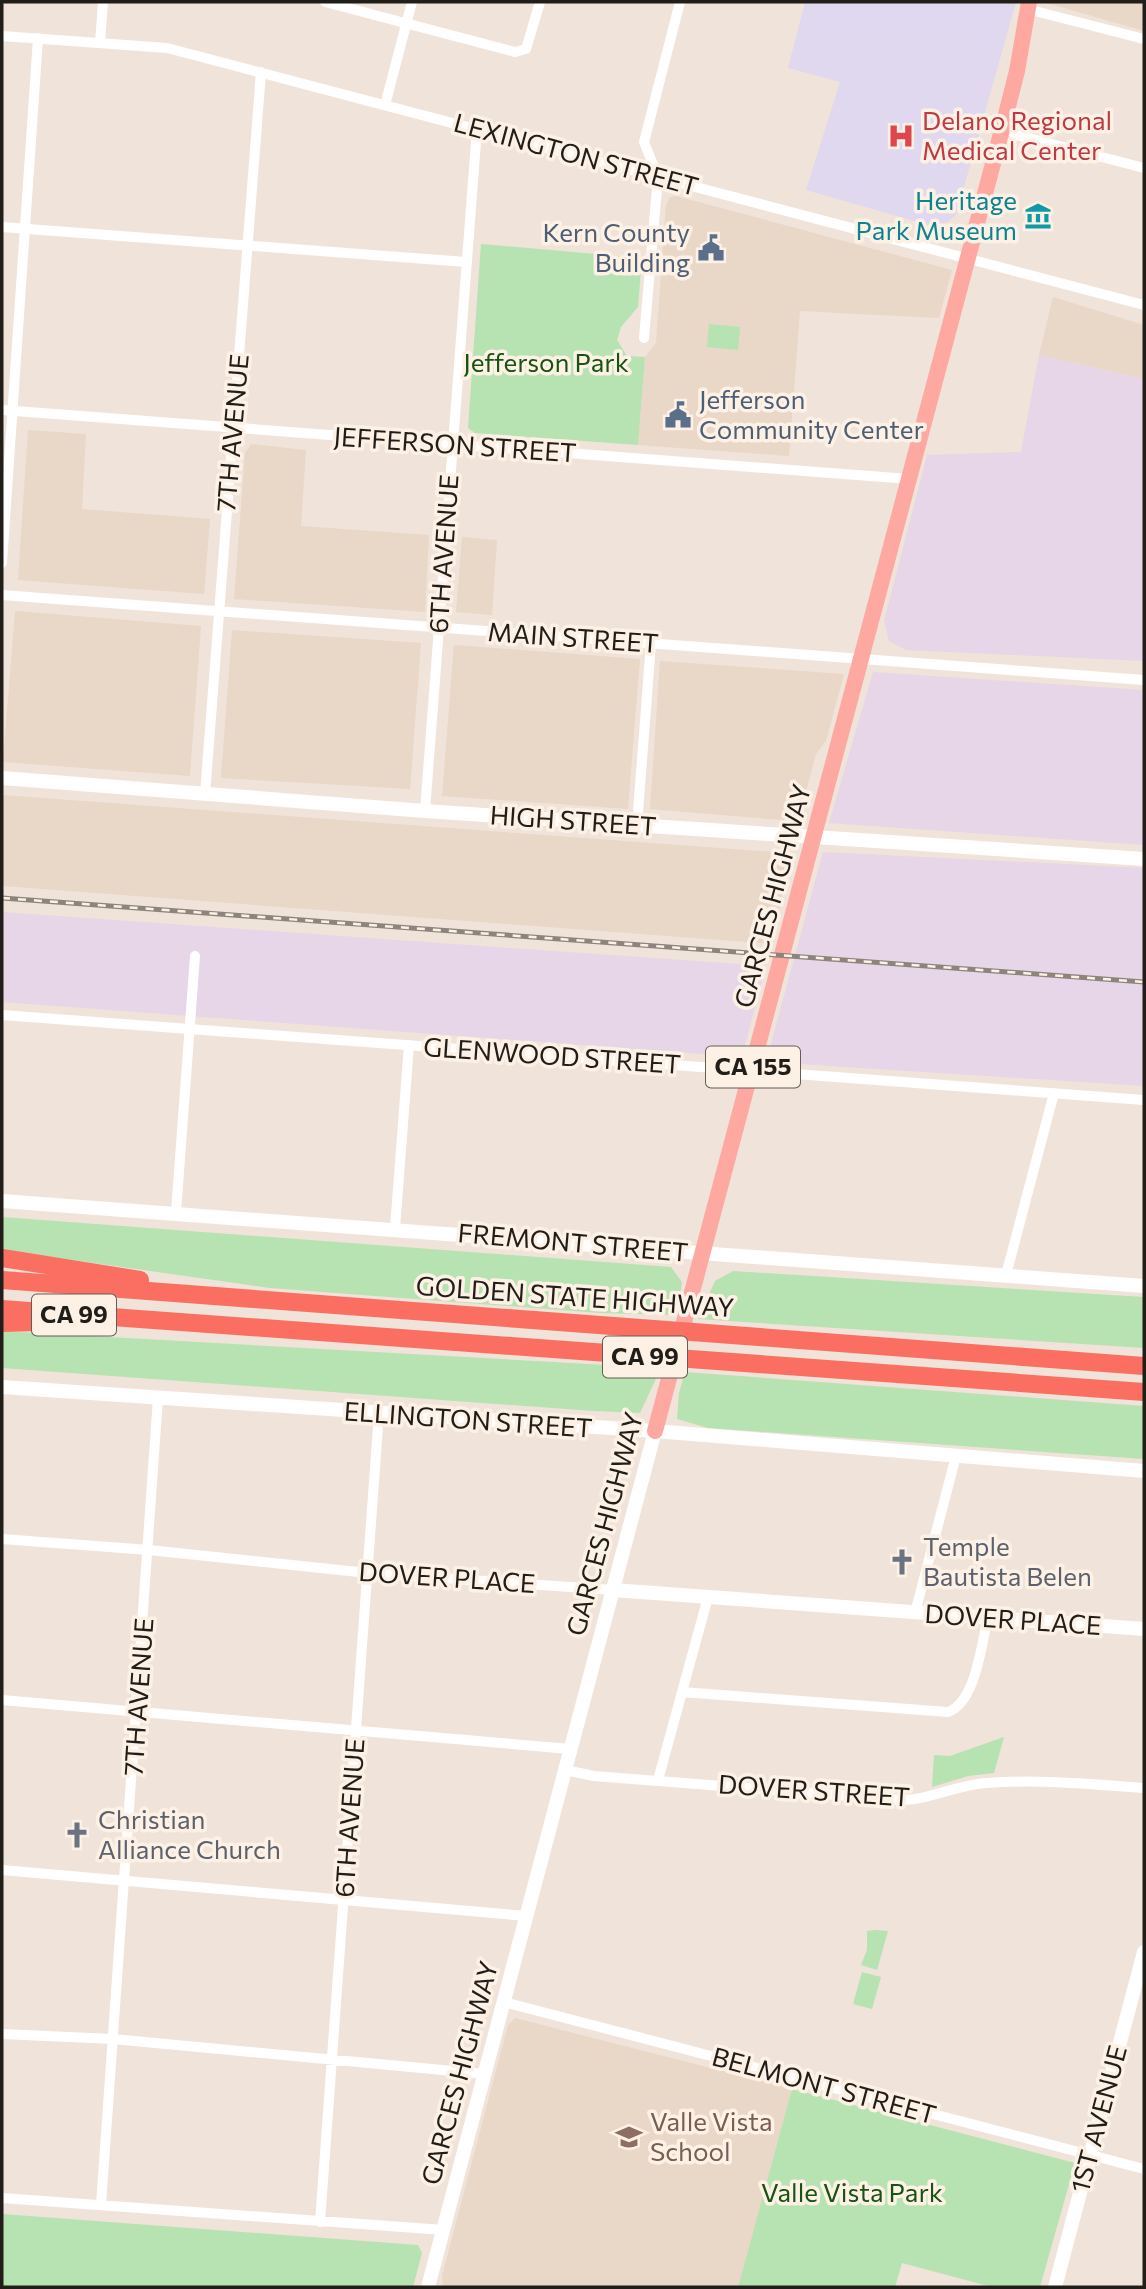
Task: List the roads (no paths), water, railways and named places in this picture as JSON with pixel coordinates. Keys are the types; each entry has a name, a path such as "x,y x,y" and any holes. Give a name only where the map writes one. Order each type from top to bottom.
{"highway":[{"path":"2,1258 233,1297"},
{"name":"GOLDEN STATE HIGHWAY","path":"2,1280 1144,1366"},
{"name":"GOLDEN STATE HIGHWAY","path":"2,1309 1144,1392"},
{"path":"2,1323 146,1321"}],"main road":[{"name":"GARCES HIGHWAY","path":"655,1432 1003,126 1017,71 1028,5"}],"street":[{"path":"100,43 103,2"},
{"path":"325,2 515,52 526,49 540,2"},
{"path":"385,105 412,2"},
{"path":"644,338 658,177 644,142 680,2"},
{"path":"1028,5 1144,39"},
{"name":"LEXINGTON STREET","path":"2,36 167,48 1144,305"},
{"path":"2,564 7,411 27,229 38,38"},
{"name":"7TH AVENUE","path":"205,794 261,72"},
{"path":"1003,126 1017,135 1144,168"},
{"name":"6TH AVENUE","path":"425,811 477,130"},
{"path":"2,227 466,262"},
{"name":"JEFFERSON STREET","path":"7,411 909,480"},
{"name":"MAIN STREET","path":"2,595 1144,680"},
{"path":"637,825 651,643"},
{"name":"HIGH STREET","path":"2,778 425,811 1144,859"},
{"path":"176,1212 195,956"},
{"name":"GLENWOOD STREET","path":"2,1015 1144,1100"},
{"path":"396,1228 409,1045"},
{"path":"1006,1275 1054,1093"},
{"name":"FREMONT STREET","path":"2,1201 396,1228 700,1255 1144,1286"},
{"name":"ELLINGTON STREET","path":"2,1387 655,1432 1144,1471"},
{"name":"7TH AVENUE","path":"101,2205 158,1398"},
{"name":"6TH AVENUE","path":"320,2222 379,1413"},
{"name":"GARCES HIGHWAY","path":"428,2287 655,1432"},
{"path":"915,1613 956,1456"},
{"name":"DOVER PLACE","path":"2,1539 149,1550 368,1573 1144,1629"},
{"path":"659,1780 708,1597"},
{"path":"682,1692 948,1712 960,1706 969,1693 988,1618"},
{"path":"2,1700 570,1749"},
{"name":"DOVER STREET","path":"565,1770 594,1776 911,1800 975,1784 1020,1781 1144,1788"},
{"path":"2,1870 526,1916"},
{"name":"1ST AVENUE","path":"1055,2287 1144,1952"},
{"name":"BELMONT STREET","path":"504,2002 1144,2169"},
{"path":"2,2034 113,2039 331,2062 485,2074"},
{"path":"2,2198 444,2230"}],"railway":[{"path":"2,898 1144,982"}],"place":[{"name":"Delano Regional Medical Center","path":"901,136"},
{"name":"Heritage Park Museum","path":"1038,216"},
{"name":"Kern County Building","path":"711,248"},
{"name":"Jefferson Community Center","path":"678,415"},
{"name":"Temple Bautista Belen","path":"902,1562"},
{"name":"Christian Alliance Church","path":"77,1835"},
{"name":"Valle Vista School","path":"629,2137"}],"park label":[{"name":"Jefferson Park","path":"546,363"},
{"name":"Valle Vista Park","path":"852,2193"}]}
